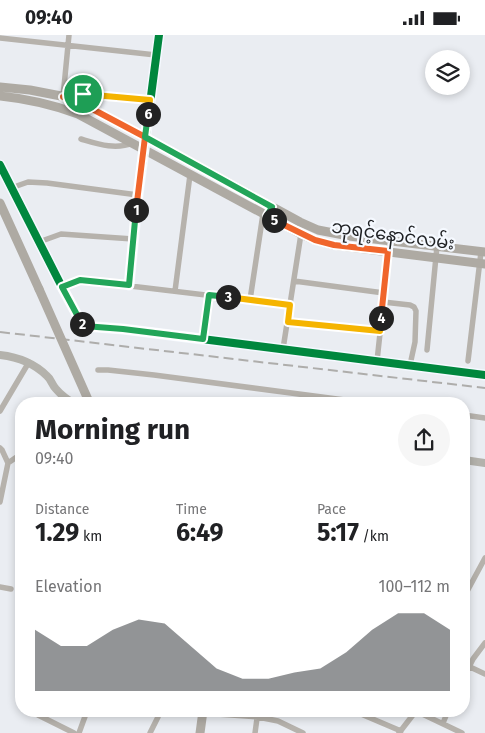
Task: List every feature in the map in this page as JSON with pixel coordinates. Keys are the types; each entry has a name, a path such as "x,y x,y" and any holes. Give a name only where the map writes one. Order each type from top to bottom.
{"main road":[{"name":"ဘုရင့်နောင်လမ်း","path":"0,87 30,90 81,103 318,230 349,236 483,252"},
{"name":"ဘုရင့်နောင်လမ်း","path":"0,96 30,99 61,107 78,114 225,194 315,240 334,245 482,263"},
{"path":"188,173 190,162"},
{"path":"225,194 230,184"},
{"path":"0,203 87,397"},
{"path":"265,215 272,207"},
{"path":"0,355 30,362 47,376 64,397"},
{"path":"470,461 485,463"},
{"path":"200,733 202,717"}],"street":[{"path":"69,35 63,97 83,94 150,100"},
{"path":"129,285 138,195 159,35"},
{"path":"1,37 156,55"},
{"path":"80,139 109,147 124,147 133,143"},
{"path":"0,165 84,326 123,329 485,375"},
{"path":"175,291 188,173"},
{"path":"11,188 28,182 48,183 138,195"},
{"path":"250,300 265,215"},
{"path":"39,242 61,234 133,239"},
{"path":"284,349 301,234"},
{"path":"377,361 390,241"},
{"path":"426,351 437,246"},
{"path":"468,361 483,252"},
{"path":"62,287 80,280 290,305"},
{"path":"294,281 384,293"},
{"path":"203,339 209,295"},
{"path":"383,303 410,305 416,311 415,341 410,365"},
{"path":"288,322 380,331"},
{"path":"0,411 30,362"},
{"path":"98,370 154,375 316,397"},
{"path":"470,416 485,418"},
{"path":"0,448 8,463 0,502"},
{"path":"8,463 15,458"},
{"path":"470,586 485,558"},
{"path":"0,587 11,589"},
{"path":"470,664 485,643"},
{"path":"470,668 485,674"},
{"path":"42,717 74,733"},
{"path":"78,733 85,717"},
{"path":"150,733 158,717"},
{"path":"255,733 258,717"},
{"path":"267,717 303,733"},
{"path":"368,717 400,732 411,717"},
{"path":"430,717 462,733"},
{"path":"443,723 446,717"}],"railway":[{"path":"0,332 485,388"}],"cycle path":[{"path":"129,285 138,195 159,35"},
{"path":"0,165 83,326 123,329 485,375"}],"route":[{"path":"83,94 63,97 81,103 145,137 129,285 80,280 62,287 84,326 203,339 209,295 290,305 288,322 380,331 388,251 334,245 315,240 267,216 272,207 145,137 150,100 83,94"}]}
